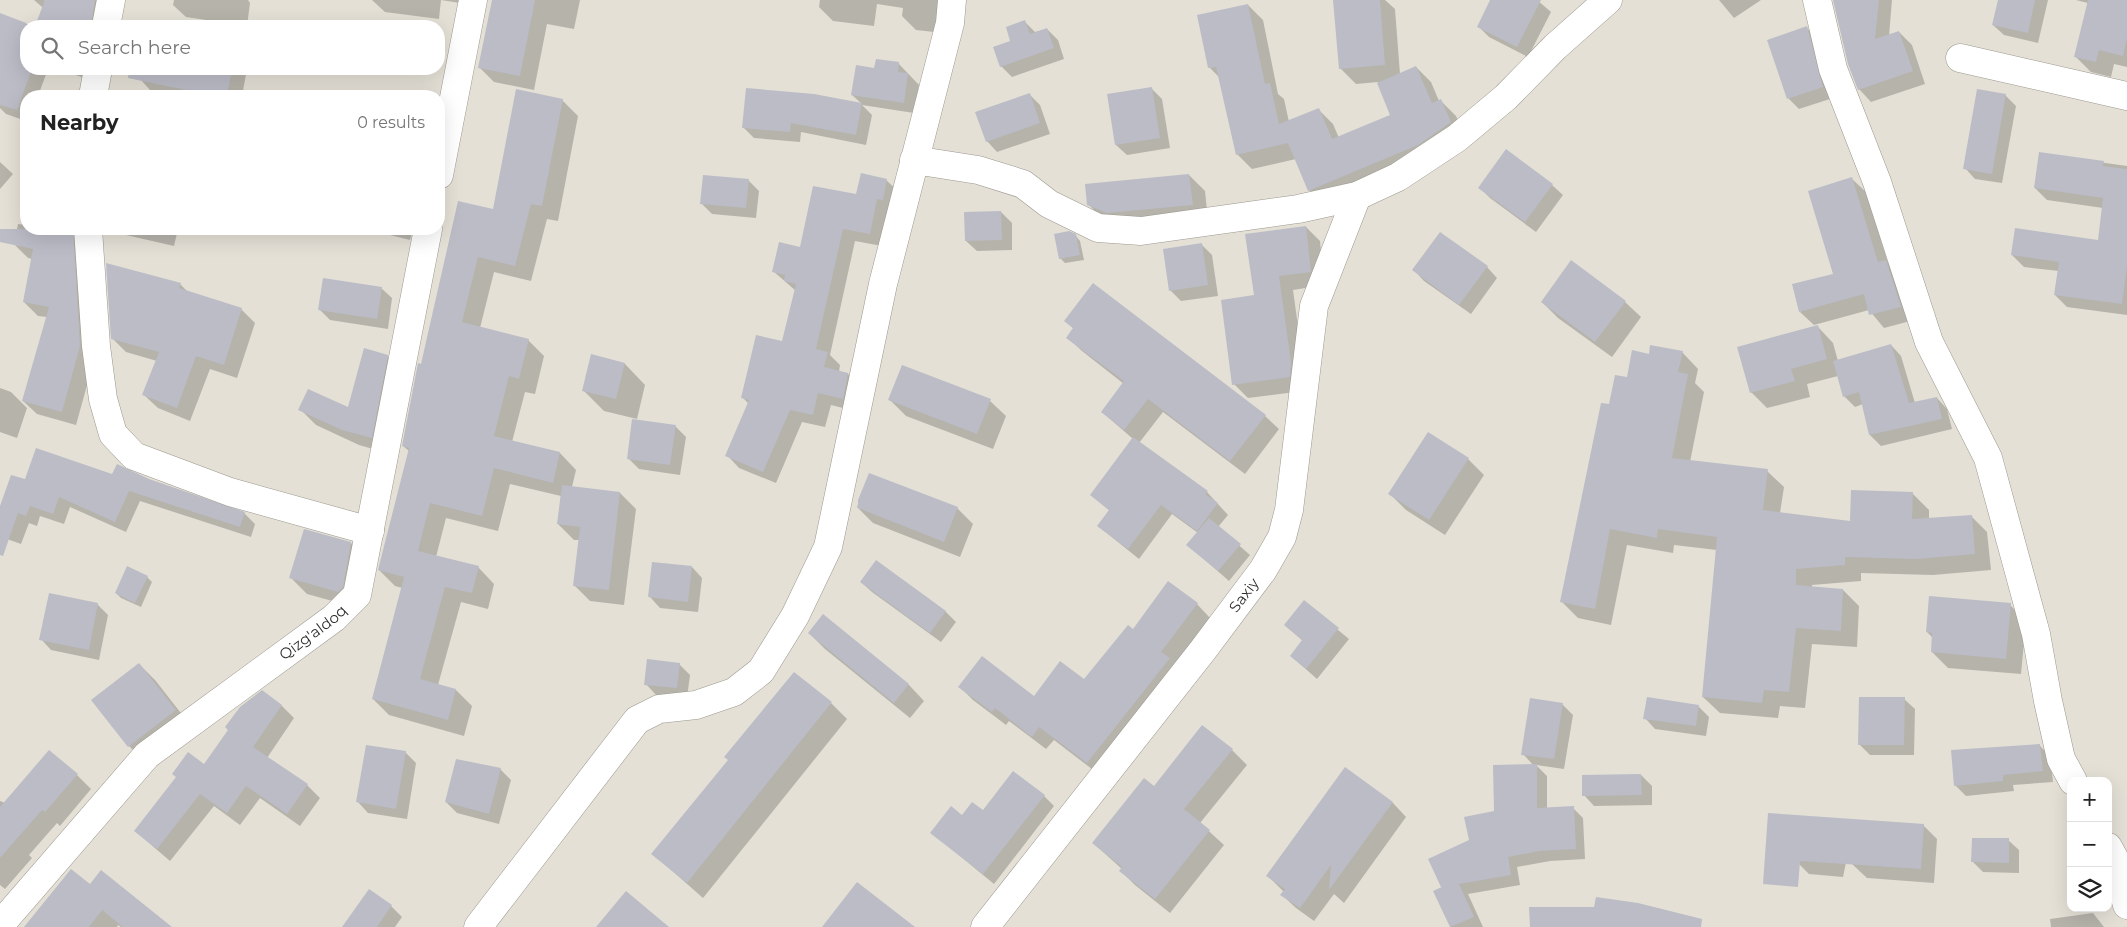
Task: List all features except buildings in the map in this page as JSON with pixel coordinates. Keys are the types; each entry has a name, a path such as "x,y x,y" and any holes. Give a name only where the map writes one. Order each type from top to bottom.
{"street":[{"path":"107,20 111,0"},
{"path":"445,144 473,0"},
{"path":"478,927 637,720 659,709 696,705 734,692 761,672 795,616 828,547 883,284 950,23 952,0"},
{"path":"914,160 978,170 1023,184 1049,204 1098,228 1141,231 1298,209 1357,196 1398,177 1457,138 1506,97 1555,47 1608,0"},
{"path":"1818,0 1833,69 1877,182 1929,342 1988,458 2036,634 2061,759 2071,777"},
{"path":"1960,58 2127,96"},
{"path":"94,90 97,75"},
{"name":"Saxiy","path":"986,927 1203,650 1263,570 1282,537 1289,510 1314,306 1357,196"},
{"path":"88,235 96,346 103,399 113,434 134,456 221,489 370,531"},
{"name":"Qizg'aldoq","path":"0,925 147,755 334,618 357,595 427,235"},
{"path":"2112,854 2127,905"}]}
